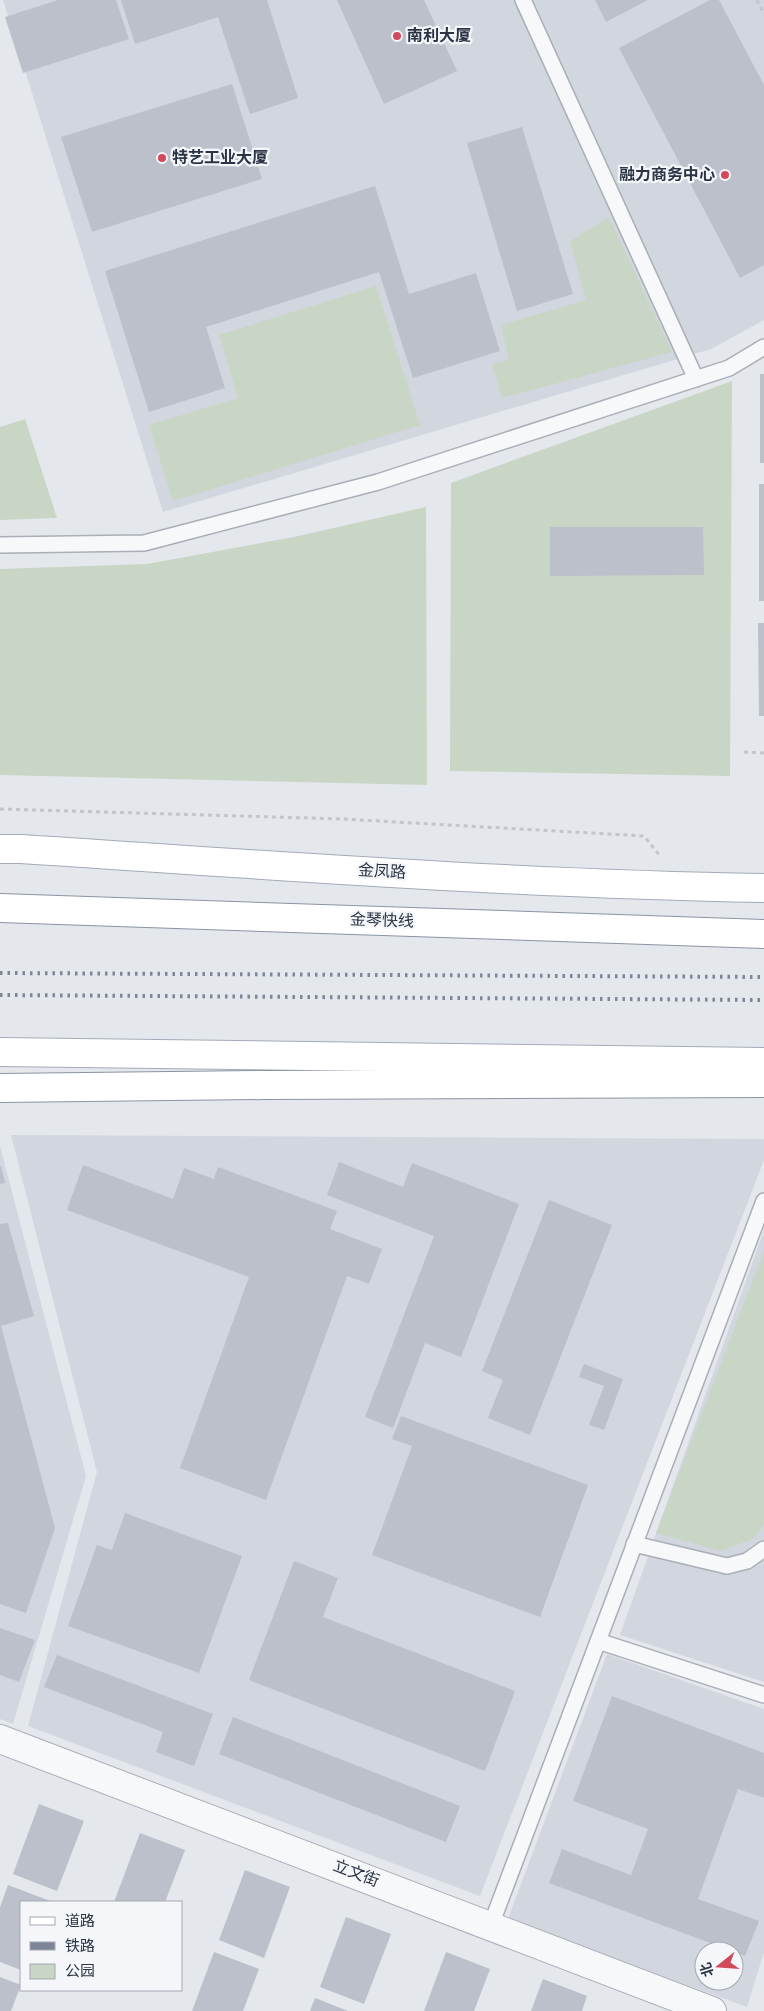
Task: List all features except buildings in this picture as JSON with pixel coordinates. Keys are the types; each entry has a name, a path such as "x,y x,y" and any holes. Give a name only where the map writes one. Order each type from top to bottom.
{"main road":[{"name":"金凤路","path":"0,849 21,848 379,872 684,887 764,888"},
{"name":"金琴快线","path":"0,908 764,934"},
{"path":"0,1052 764,1062"},
{"path":"0,1088 764,1083"}],"street":[{"name":"立文街","path":"0,1739 712,2011"}],"lane":[{"path":"524,0 696,379"},
{"path":"0,545 144,543 378,482 728,368 764,347"},
{"path":"491,1925 764,1201"},
{"path":"634,1544 727,1566 747,1561 764,1549"},
{"path":"598,1640 764,1695"}],"path":[{"path":"757,0 764,14"},
{"path":"744,752 764,753"},
{"path":"0,809 343,819 644,836 684,887"}],"shaded area":[{"path":"3,0 764,0 764,320 711,349 163,512"},
{"path":"11,1135 764,1139 764,1160 480,1896 28,1726 97,1472"},
{"path":"0,1146 86,1476 13,1724 0,1719"},
{"path":"764,1230 764,1682 620,1635"},
{"path":"607,1654 764,1709 764,1952 747,2007 704,1991 744,1991 744,1941 694,1941 694,1987 508,1919"}],"green space":[{"path":"609,217 672,352 502,398 492,364 509,360 501,325 586,300 570,241"},
{"path":"376,286 420,425 173,501 149,425 238,398 219,335"},
{"path":"732,381 730,776 450,771 451,483"},
{"path":"25,419 57,518 0,520 0,427"},
{"path":"426,507 427,785 0,775 0,569 147,564 294,537"},
{"path":"764,1251 764,1524 753,1539 720,1551 656,1533"}],"railway":[{"path":"0,973 764,977"},
{"path":"0,995 764,1000"}],"place":[{"name":"南利大厦","path":"397,36"},
{"name":"特艺工业大厦","path":"162,158"},
{"name":"融力商务中心","path":"725,175"}]}
